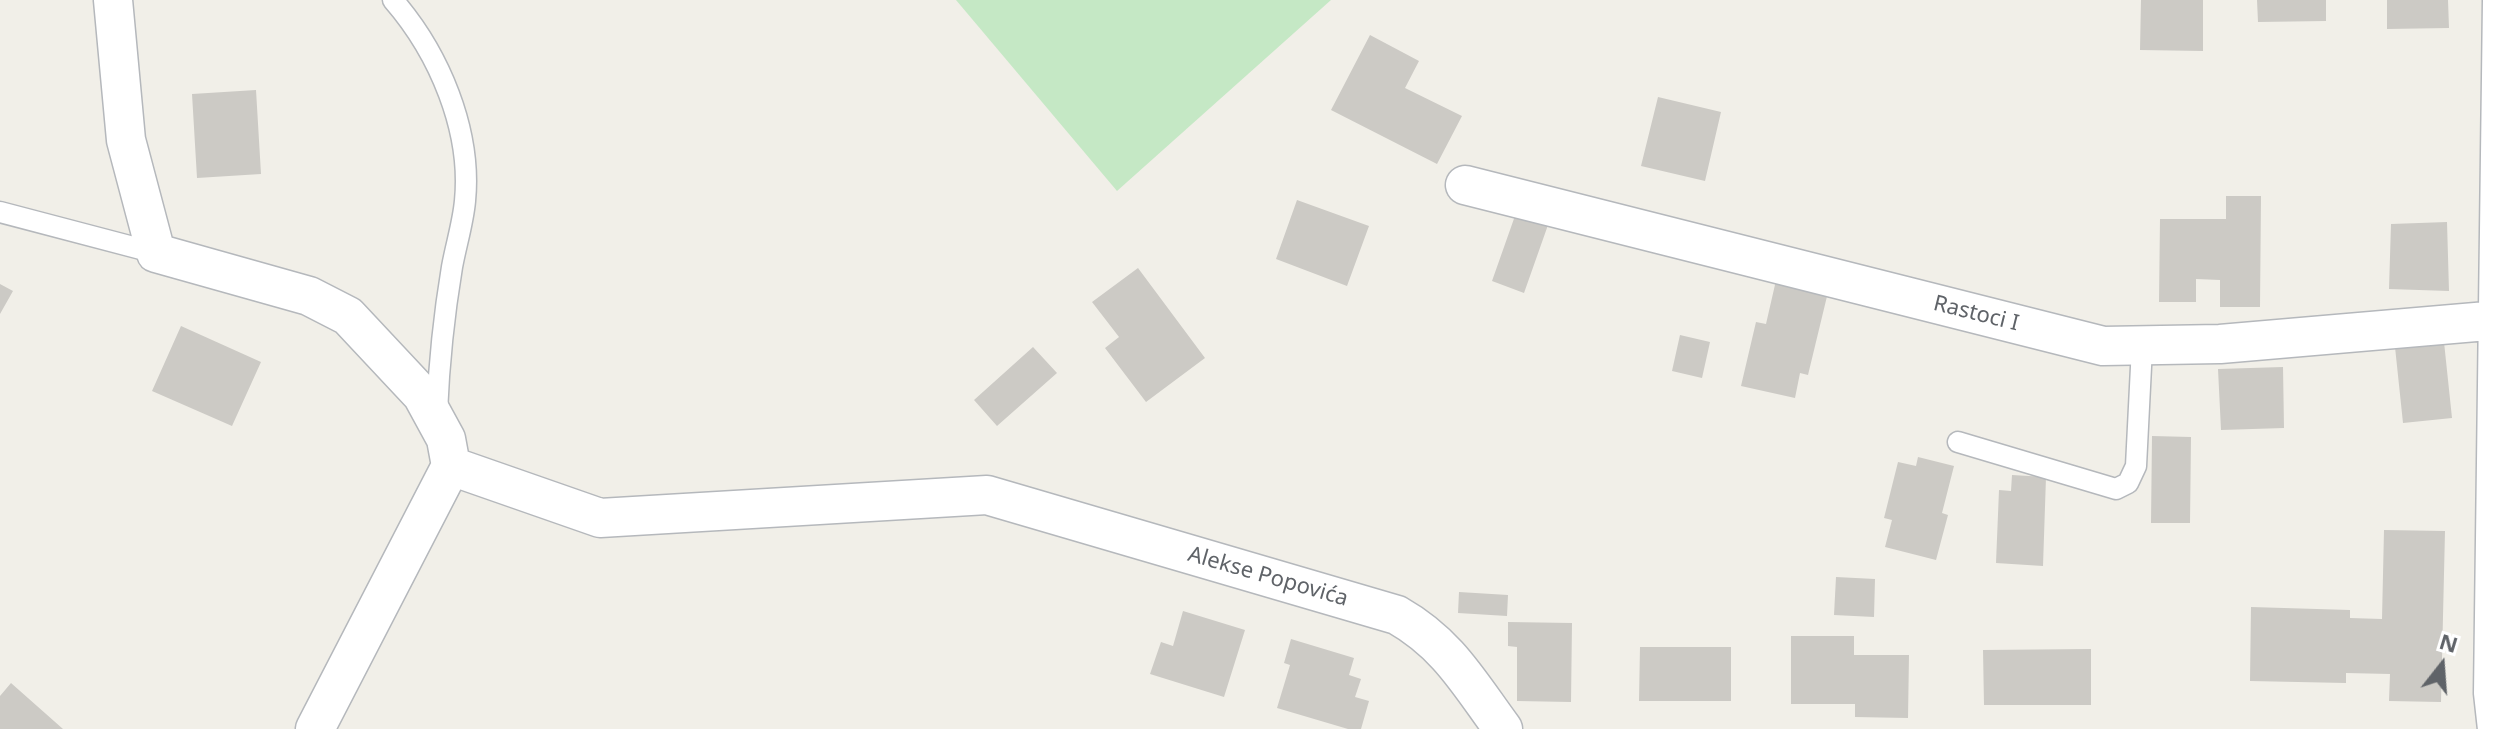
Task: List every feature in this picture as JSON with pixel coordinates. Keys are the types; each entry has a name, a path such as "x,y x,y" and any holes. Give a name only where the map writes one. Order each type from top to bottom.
{"street":[{"path":"113,0 126,140 156,253 309,296 348,316 422,395 446,439 451,466 315,729"},
{"path":"2497,729 2493,693 2502,277 2502,0"},
{"name":"Rastoci I","path":"1465,185 2103,346 2220,344 2499,320"},
{"name":"Alekse Popovića","path":"451,466 600,518 987,495 1397,615 1423,629 1443,648 1503,729"}],"lane":[{"path":"393,0 423,40 453,104 465,159 465,201 439,362 437,423"},
{"path":"0,212 156,253"},
{"path":"1958,442 2116,489 2128,483 2136,466 2142,347"}],"green space":[{"path":"956,0 1331,0 1117,191"}],"building":[{"path":"2141,0 2203,0 2203,51 2140,50"},
{"path":"2257,0 2326,0 2326,21 2258,22"},
{"path":"2387,0 2448,0 2449,28 2387,29"},
{"path":"1370,35 1419,61 1405,88 1462,116 1437,164 1331,110"},
{"path":"256,90 261,174 197,178 192,94"},
{"path":"1658,97 1721,112 1705,181 1641,166"},
{"path":"2226,196 2261,196 2260,307 2220,307 2220,280 2196,279 2196,302 2159,302 2160,219 2226,219"},
{"path":"1297,200 1369,226 1347,286 1276,259"},
{"path":"1516,213 1548,225 1524,293 1492,281"},
{"path":"2447,222 2449,291 2389,289 2391,224"},
{"path":"1138,268 1205,358 1146,402 1105,348 1119,337 1092,302"},
{"path":"1777,276 1829,288 1808,375 1800,373 1795,398 1741,386 1756,322 1766,324"},
{"path":"0,284 13,291 0,314"},
{"path":"181,326 261,362 232,426 152,391"},
{"path":"1680,335 1710,342 1702,378 1672,371"},
{"path":"2444,342 2452,418 2403,423 2395,347"},
{"path":"1033,347 1057,373 997,426 974,400"},
{"path":"2283,367 2284,428 2221,430 2218,369"},
{"path":"2152,436 2191,437 2190,523 2151,523"},
{"path":"1918,457 1954,466 1942,513 1948,515 1936,560 1885,547 1892,520 1884,518 1898,462 1916,466"},
{"path":"2012,475 2046,477 2043,566 1996,563 1999,490 2011,491"},
{"path":"2384,530 2445,531 2441,702 2389,701 2390,674 2346,673 2346,683 2250,681 2251,607 2350,610 2350,618 2382,619"},
{"path":"1836,577 1875,579 1874,617 1834,615"},
{"path":"1459,592 1508,595 1507,616 1458,613"},
{"path":"1183,611 1245,630 1224,697 1150,674 1161,642 1173,646"},
{"path":"1508,622 1572,623 1571,702 1517,701 1517,647 1508,646"},
{"path":"1791,636 1854,636 1854,655 1909,655 1908,718 1855,717 1855,704 1791,704"},
{"path":"1291,639 1354,658 1349,675 1361,679 1355,697 1369,701 1361,729 1348,729 1277,708 1290,665 1284,663"},
{"path":"1640,647 1731,647 1731,701 1639,701"},
{"path":"2091,649 2091,705 1984,705 1983,650"},
{"path":"11,683 63,729 0,729 0,696"}]}
